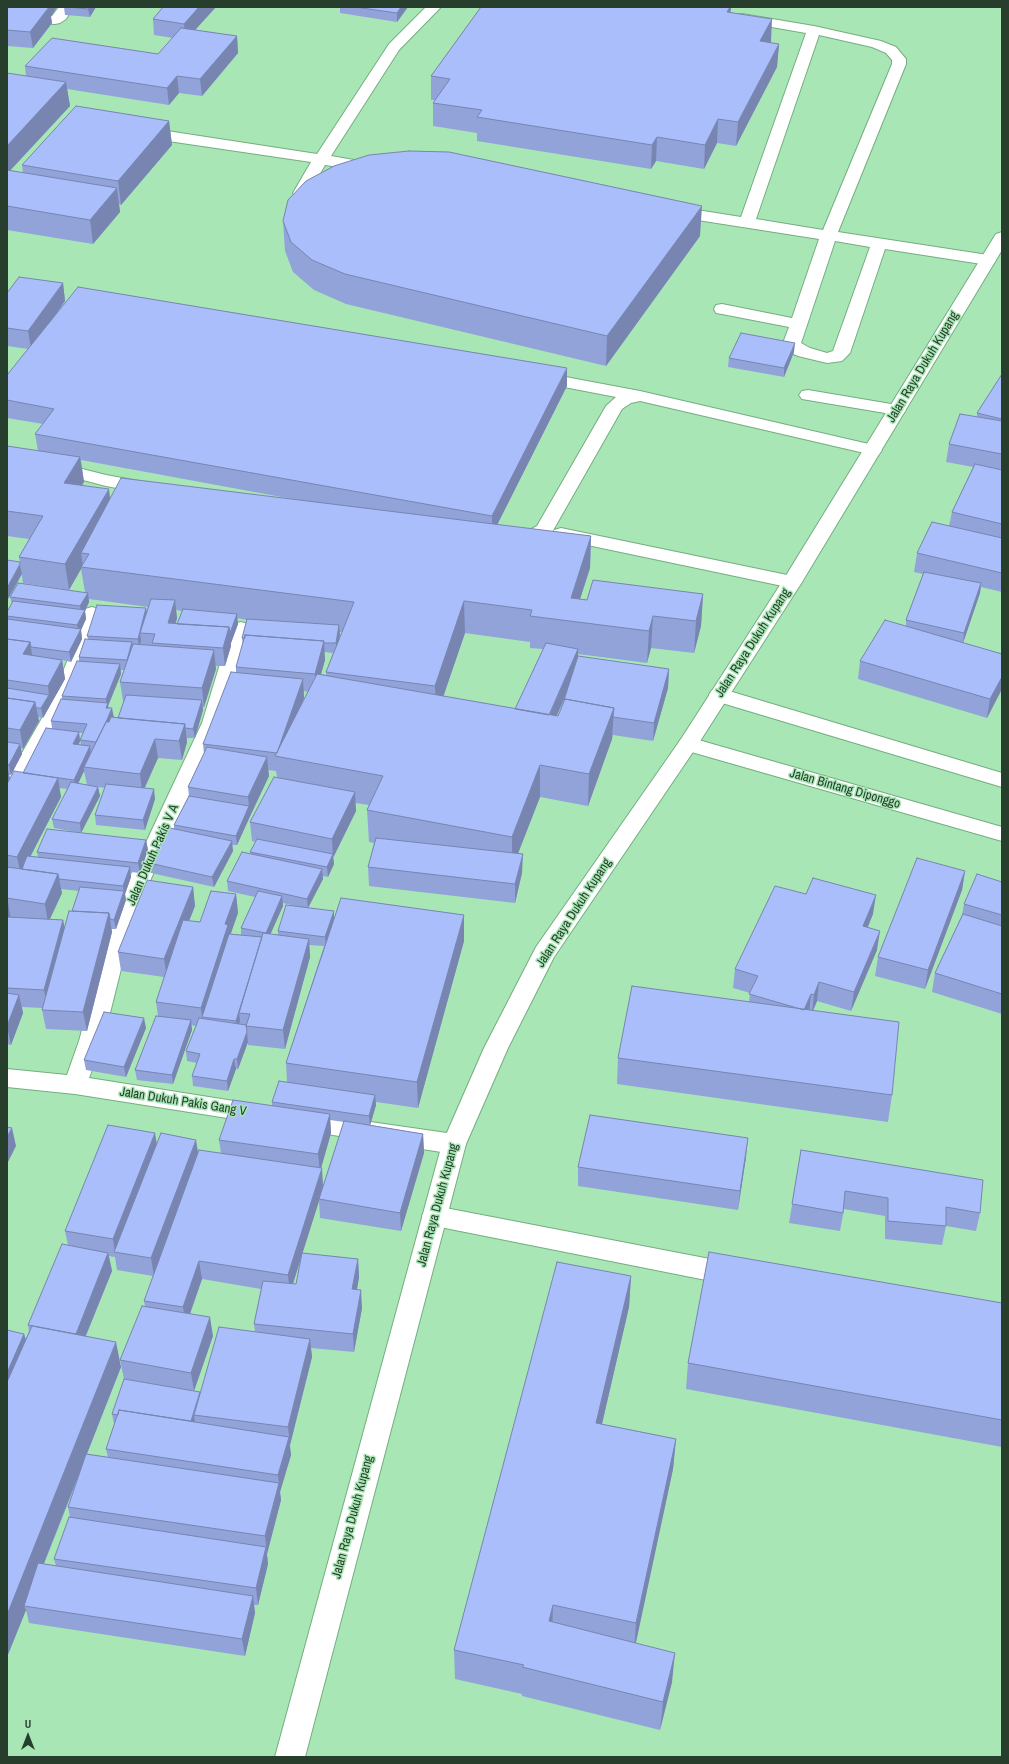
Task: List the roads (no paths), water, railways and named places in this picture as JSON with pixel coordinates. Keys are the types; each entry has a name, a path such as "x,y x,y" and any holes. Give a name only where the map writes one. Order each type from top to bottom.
{"street":[{"path":"7,17 56,20 61,16 66,7"},
{"path":"301,193 321,159 394,47 434,7"},
{"path":"731,16 814,30 876,44 891,50 899,59 899,64 829,234 792,343 795,348 827,358 841,353 878,242"},
{"path":"747,222 814,30"},
{"path":"130,131 384,169"},
{"path":"658,209 829,234 988,260"},
{"name":"Jalan Raya Dukuh Kupang","path":"290,1757 336,1579 454,1144 496,1048 544,953 688,744 792,582 1002,237"},
{"path":"722,309 798,324"},
{"path":"524,374 640,396 873,450"},
{"path":"808,395 897,410"},
{"path":"501,550 523,542 544,530 615,406 626,398 640,396"},
{"path":"7,455 106,480 161,491"},
{"path":"544,530 742,573 792,582"},
{"path":"7,797 59,706 87,637 92,613"},
{"name":"Jalan Dukuh Pakis V A","path":"75,1085 91,1041 113,957 138,883 212,723 241,628"},
{"path":"719,695 1002,780"},
{"name":"Jalan Bintang Diponggo","path":"688,744 1002,834"},
{"name":"Jalan Dukuh Pakis Gang V","path":"7,1078 75,1085 454,1144"},
{"path":"435,1216 761,1280"}]}
